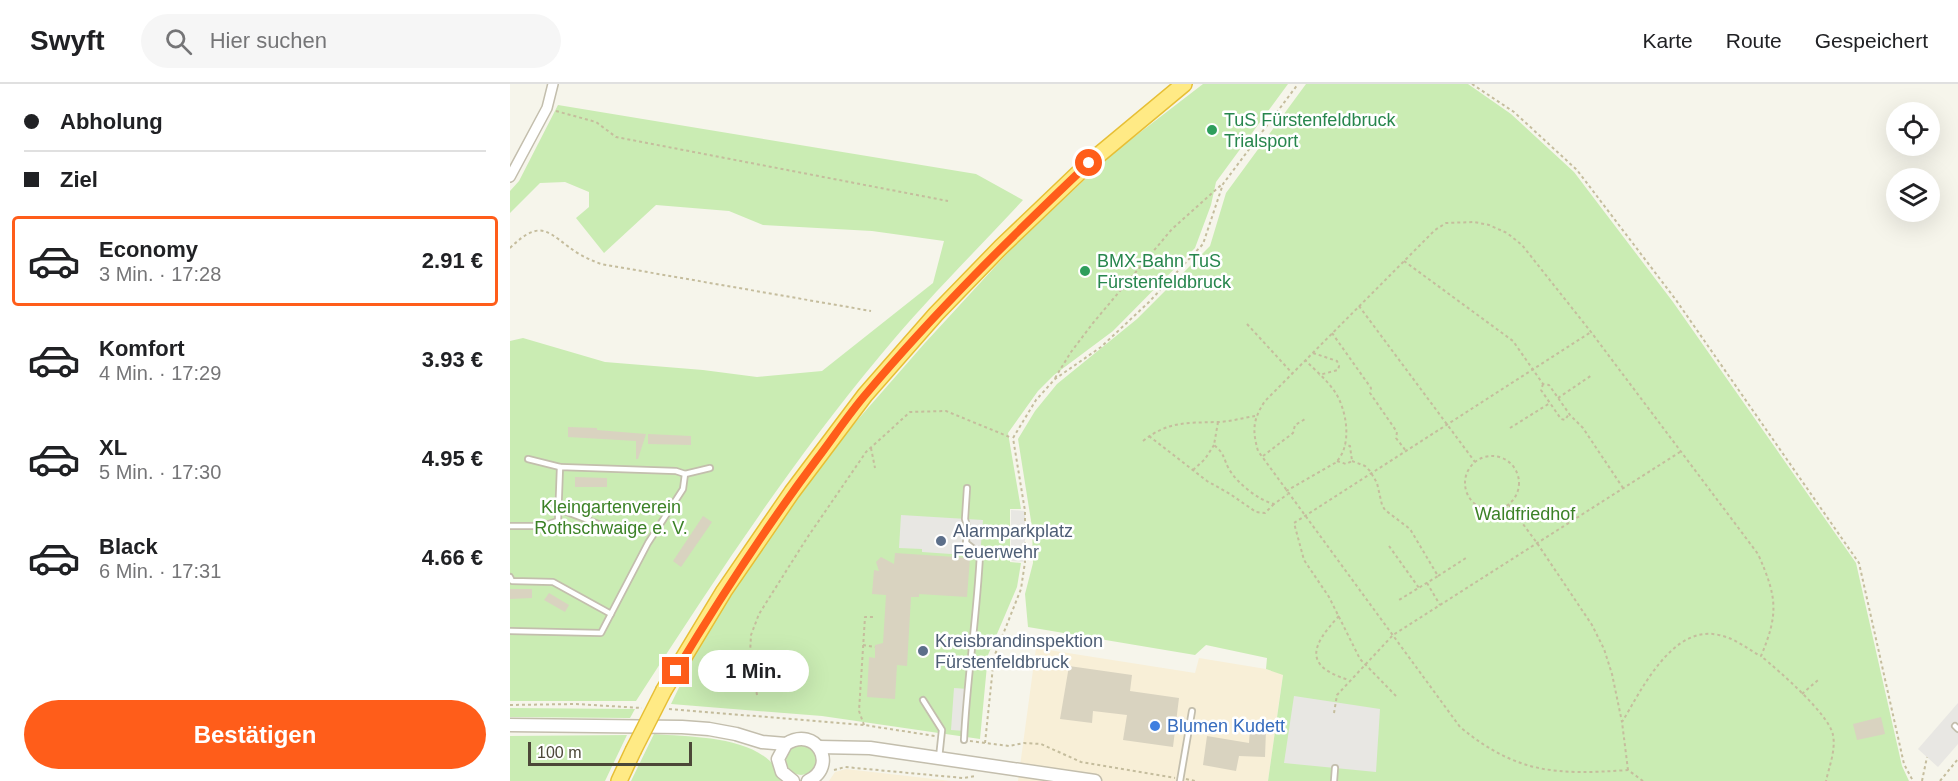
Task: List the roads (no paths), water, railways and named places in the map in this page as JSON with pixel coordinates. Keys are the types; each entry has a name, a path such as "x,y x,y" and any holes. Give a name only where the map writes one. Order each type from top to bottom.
{"highway":[{"path":"619,781 664,690 724,591 792,492 865,395 936,314 1001,247 1089,163 1184,84"}],"street":[{"path":"510,177 547,108 553,84"},
{"path":"510,725 700,728 736,734 762,742 786,744 799,738 806,739 819,747 870,748 939,758 1035,777 1095,781"},
{"path":"762,742 778,759 782,772 792,781"},
{"path":"778,759 786,744"},
{"path":"819,747 826,769"},
{"path":"809,781 826,769 846,749"}],"lane":[{"path":"528,459 560,466 676,471 685,474 710,468"},
{"path":"510,526 542,526 558,521 560,466"},
{"path":"510,631 601,633 648,543 683,489 685,474"},
{"path":"964,740 981,554 966,543 967,488"},
{"path":"559,508 601,525"},
{"path":"510,578 512,580 553,582 611,614"},
{"path":"923,700 939,722 942,737 939,758"},
{"path":"1180,780 1192,711"},
{"path":"1334,781 1335,768"}],"place":[{"name":"TuS Fürstenfeldbruck Trialsport","path":"1212,130"},
{"name":"BMX-Bahn TuS Fürstenfeldbruck","path":"1085,271"},
{"name":"Alarmparkplatz Feuerwehr","path":"941,541"},
{"name":"Kreisbrandinspektion Fürstenfeldbruck","path":"923,651"},
{"name":"Blumen Kudett","path":"1155,726"}],"park label":[{"name":"Waldfriedhof","path":"1525,514"},
{"name":"Kleingartenverein Rothschwaige e. V.","path":"611,517"}]}
